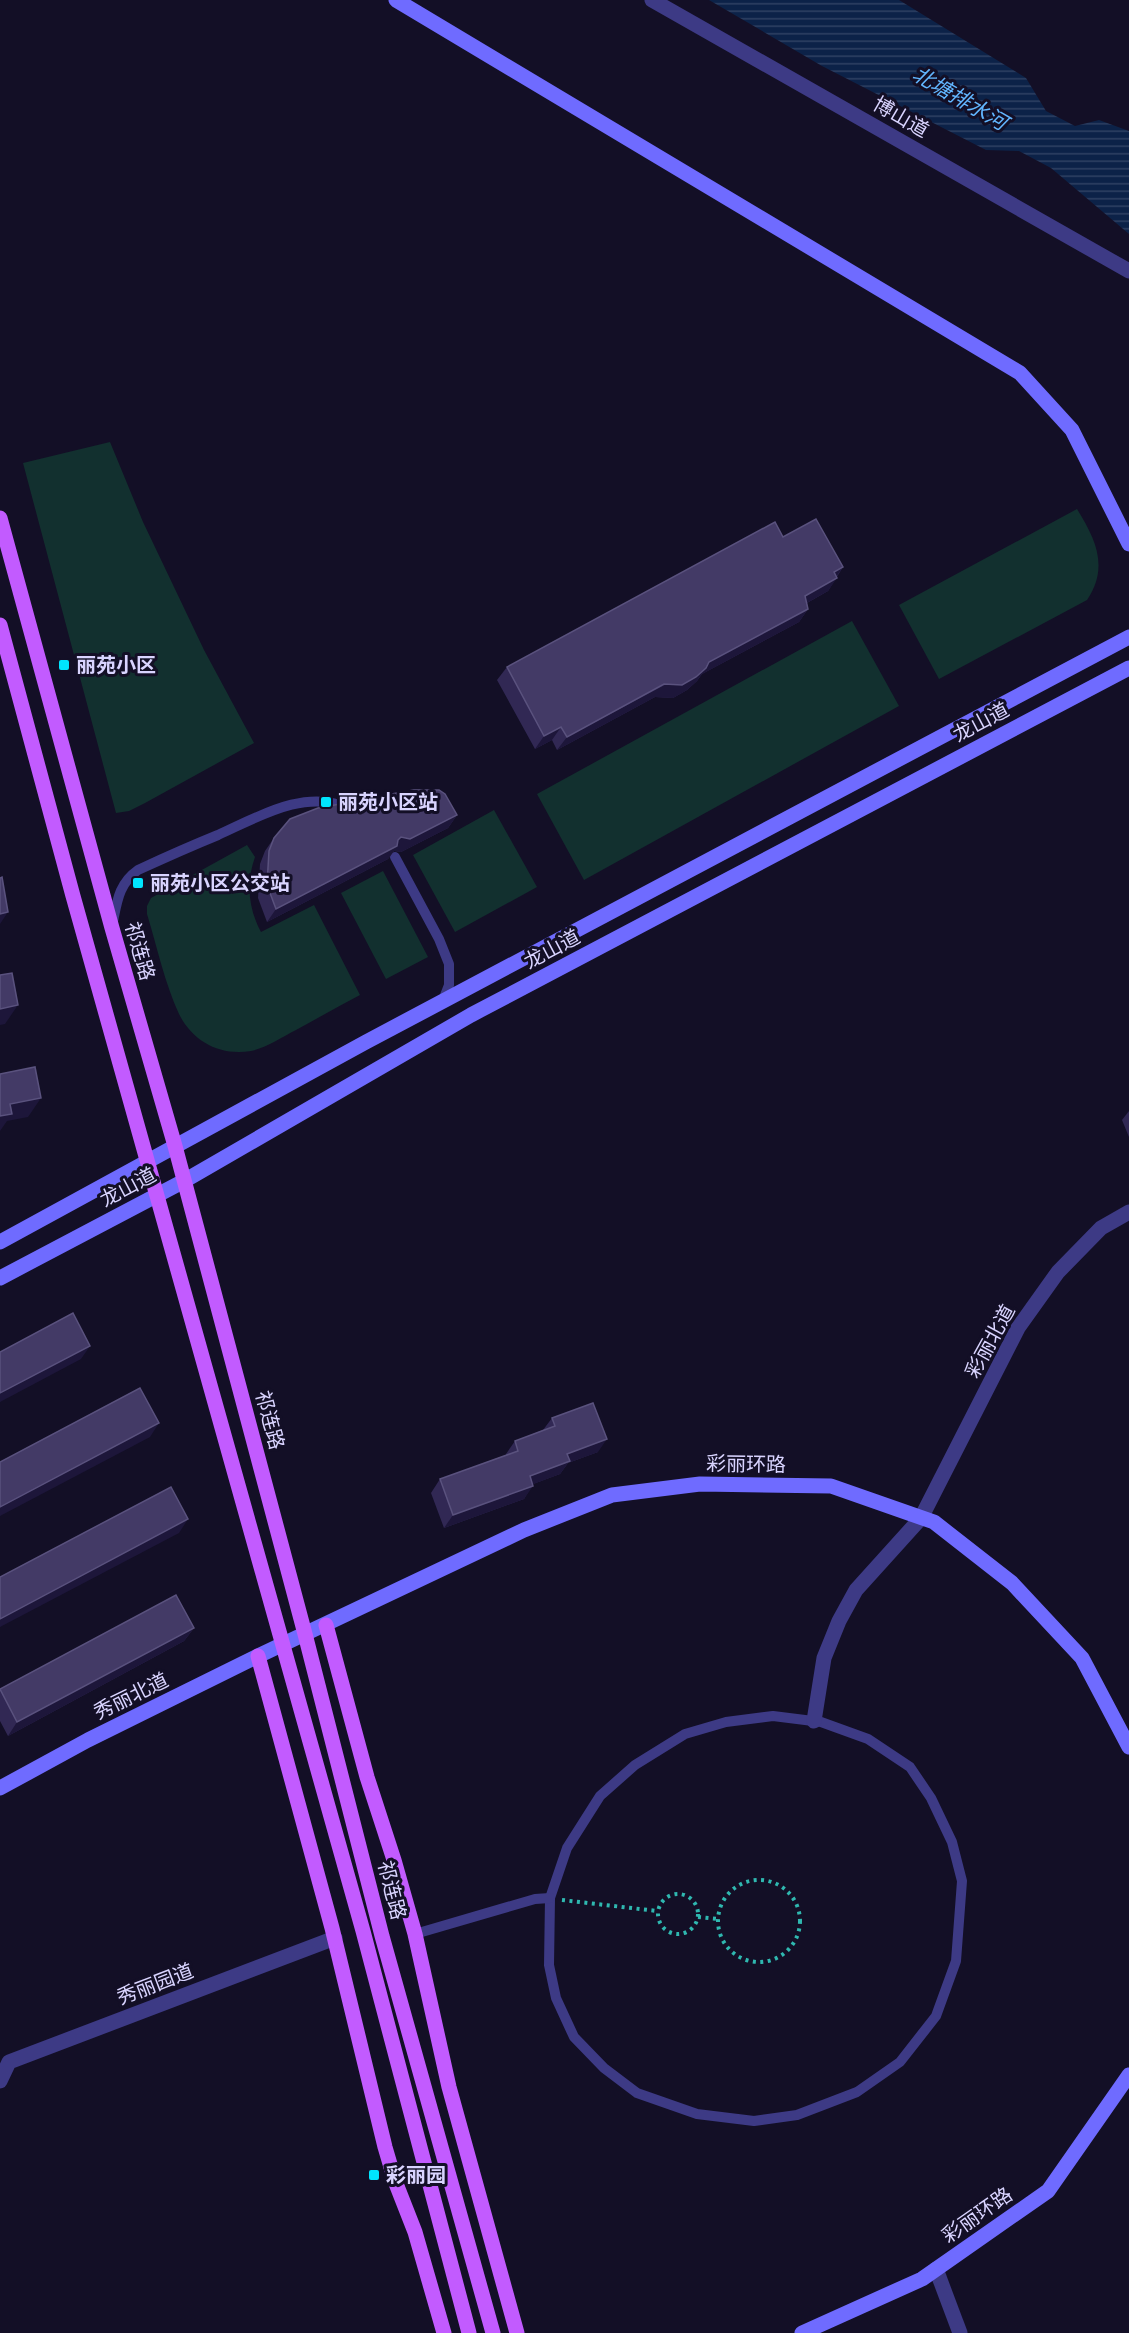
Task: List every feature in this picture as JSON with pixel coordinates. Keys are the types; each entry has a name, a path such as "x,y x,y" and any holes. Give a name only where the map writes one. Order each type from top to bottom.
{"main road":[{"name":"祁连路","path":"0,518 112,928 175,1146 305,1634 382,1936 493,2333"},
{"name":"祁连路","path":"0,625 73,896 366,1942 469,2333"},
{"path":"326,1625 367,1777 415,1934 449,2087 517,2333"},
{"path":"258,1656 335,1938 385,2147 395,2181 415,2232 444,2333"}],"street":[{"path":"396,0 1020,373 1072,430 1129,544"},
{"name":"博山道","path":"652,0 1129,271"},
{"name":"龙山道","path":"0,1242 441,1003 1129,637"},
{"name":"龙山道","path":"0,1278 184,1181 471,1015 1129,668"},
{"name":"彩丽北道","path":"814,1721 824,1658 839,1621 856,1590 921,1518 1018,1328 1058,1272 1101,1228 1129,1212"},
{"name":"彩丽环路","path":"283,1645 524,1530 612,1495 700,1484 831,1486 934,1522 1012,1583 1082,1658 1129,1747"},
{"name":"秀丽北道","path":"0,1788 88,1740 283,1645"},
{"name":"秀丽园道","path":"0,2081 9,2062 335,1938"},
{"name":"彩丽环路","path":"802,2333 922,2279 1048,2191 1129,2075"},
{"path":"936,2270 960,2333"}],"lane":[{"path":"112,928 121,887 129,876 138,870 277,809 306,802 320,802 332,803 352,811"},
{"path":"394,857 439,939 449,964 449,985 441,1003"},
{"path":"772,1716 814,1721 868,1739 910,1767 931,1798 952,1842 962,1881 956,1961 936,2016 900,2062 857,2092 797,2115 754,2121 697,2114 637,2093 604,2068 574,2037 556,1998 549,1965 550,1898 567,1848 589,1813 600,1796 635,1764 685,1734 726,1722 772,1716"},
{"path":"415,1934 535,1899 550,1898"}],"path":[{"path":"753,1880 767,1881 780,1886 791,1895 798,1907 799,1933 793,1945 784,1954 772,1960 759,1962 746,1960 734,1954 725,1944 718,1919 721,1905 729,1893 753,1880"},
{"path":"670,1895 684,1895 695,1904 698,1917 693,1929 687,1933 674,1935 659,1924 657,1911 660,1904 670,1895"},
{"path":"550,1898 657,1911"},
{"path":"698,1917 718,1919"}],"green space":[{"path":"110,442 143,522 204,650 254,743 145,803 129,811 116,813 23,463"},
{"path":"1077,509 1090,532 1099,565 1094,588 1087,600 939,679 899,605"},
{"path":"852,621 899,706 584,880 537,794"},
{"path":"494,810 537,887 455,932 413,855"},
{"path":"247,845 255,857 250,876 250,895 253,914 261,932 314,905 360,995 268,1045 257,1050 240,1052 218,1049 209,1045 185,1024 165,978 147,914 147,906 151,898"},
{"path":"383,871 428,957 386,979 341,893"}],"water":[{"name":"北塘排水河","path":"709,0 899,0 1026,78 1046,111 1075,126 1099,120 1129,131 1129,234 1051,168 1019,151 986,150 822,66"}],"building":[{"path":"816,519 843,567 834,572 837,578 805,596 808,609 709,662 696,677 682,685 664,684 567,737 561,727 544,736 507,667 775,522 783,537"},
{"path":"414,790 439,790 445,794 457,815 410,839 401,837 397,846 276,909 267,885 269,851 274,838 290,819 318,808 351,802 363,805 369,798"},
{"path":"2,877 8,912 0,914 0,878"},
{"path":"12,973 18,1005 0,1009 0,975"},
{"path":"35,1067 41,1098 10,1104 12,1114 0,1116 0,1074"},
{"path":"73,1313 90,1346 0,1393 0,1352"},
{"path":"140,1388 159,1423 0,1507 0,1462"},
{"path":"593,1403 607,1439 567,1454 570,1461 530,1476 533,1486 453,1515 440,1479 518,1451 515,1441 555,1426 552,1418"},
{"path":"171,1487 188,1519 0,1619 0,1577"},
{"path":"176,1595 194,1628 17,1722 0,1689"}],"place":[{"name":"丽苑小区","path":"64,665"},
{"name":"丽苑小区站","path":"326,802"},
{"name":"丽苑小区公交站","path":"138,883"},
{"name":"彩丽园","path":"374,2175"}]}
